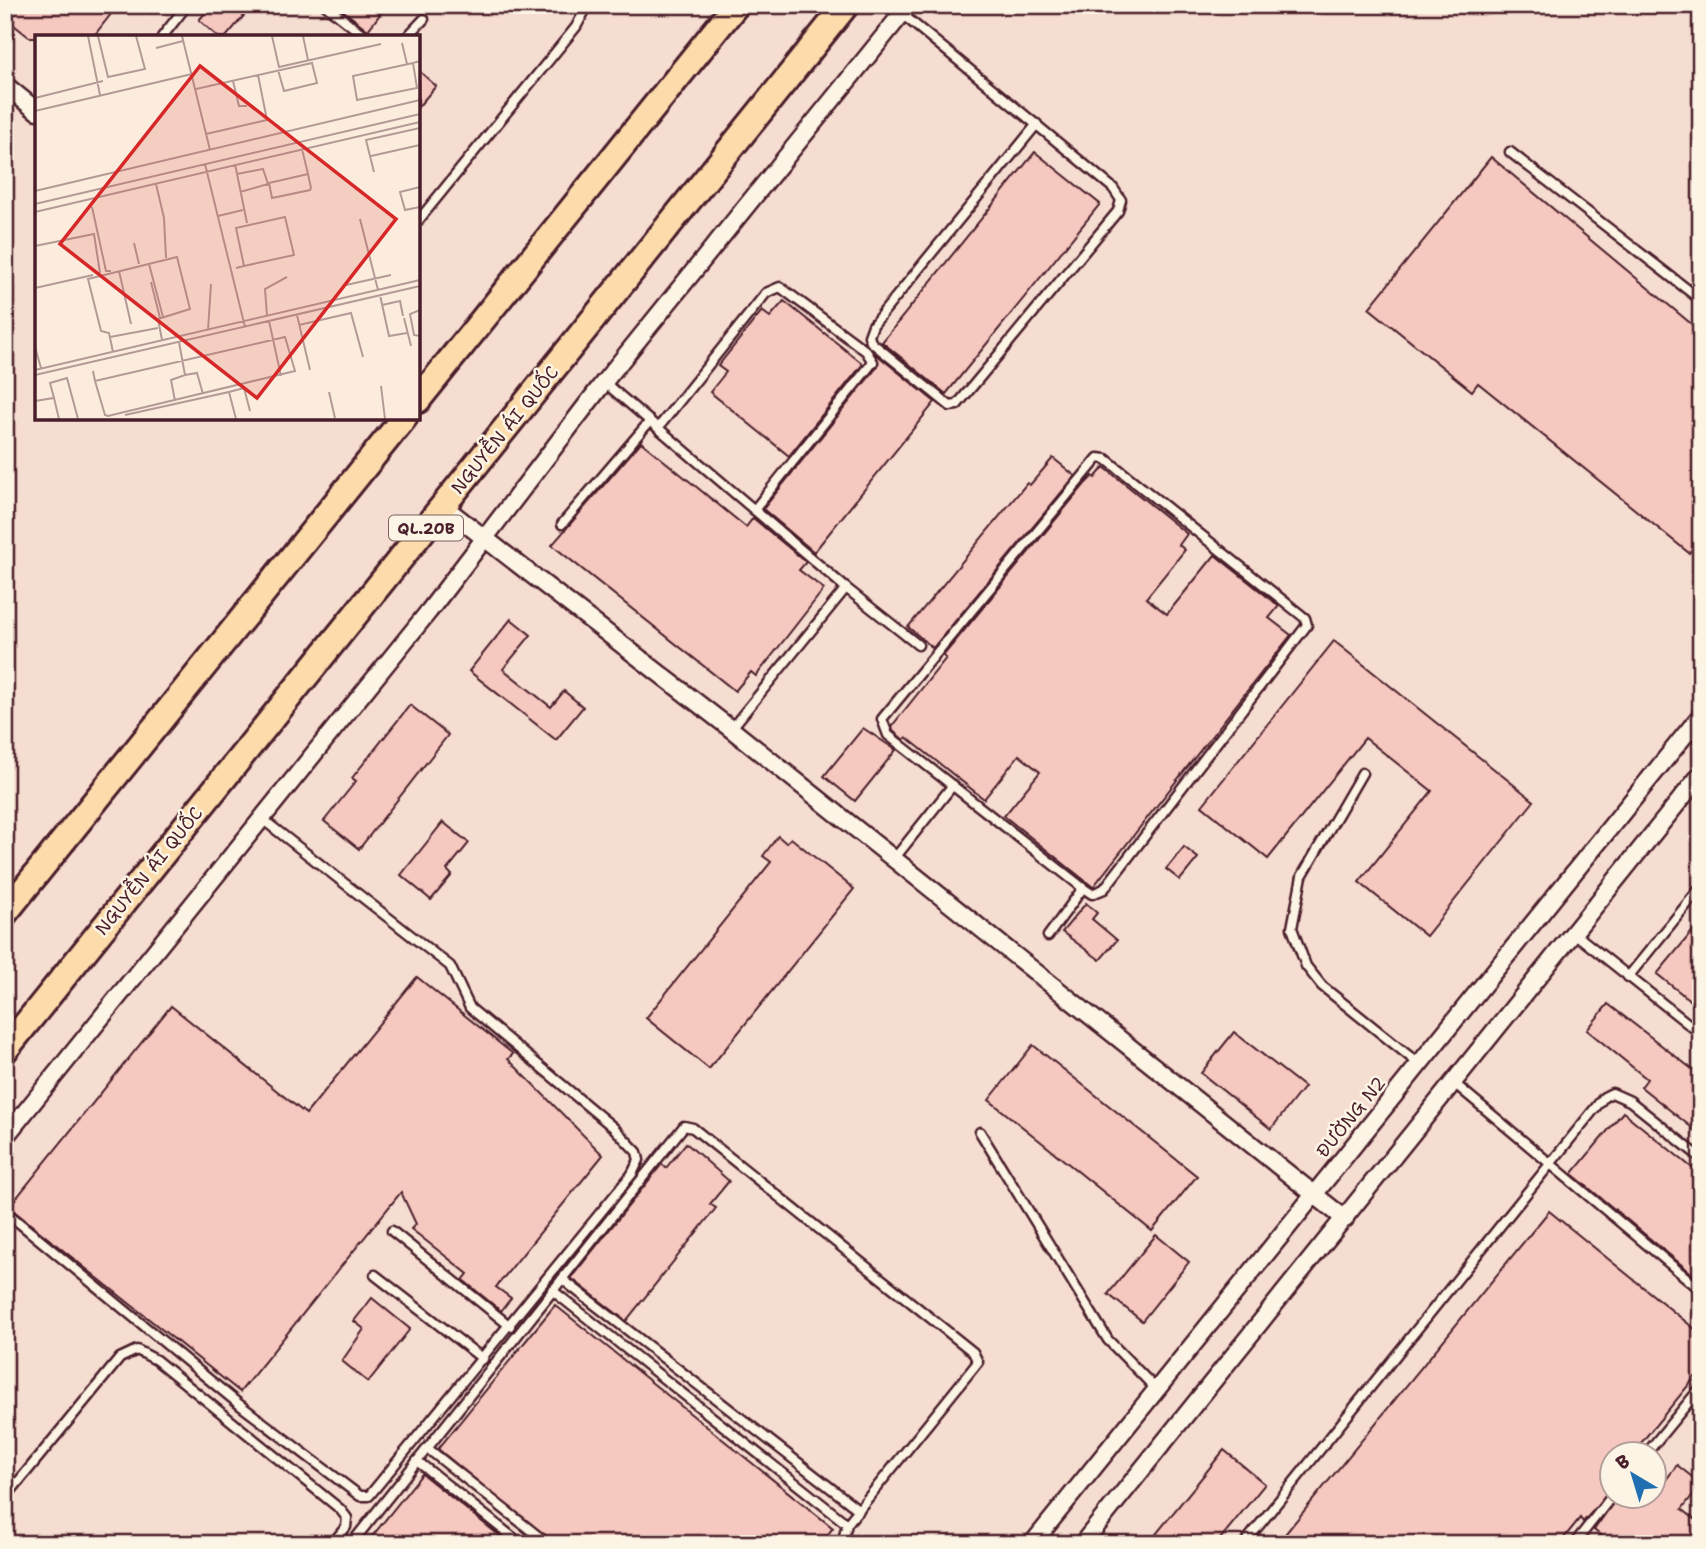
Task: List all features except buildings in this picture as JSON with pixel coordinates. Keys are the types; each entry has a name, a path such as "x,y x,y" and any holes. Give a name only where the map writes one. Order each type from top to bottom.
{"main road":[{"path":"420,398 736,5"},
{"name":"NGUYỄN ÁI QUỐC","path":"5,1050 846,5"},
{"path":"5,913 402,420"}],"street":[{"path":"5,1137 485,536 604,382 906,9"},
{"path":"5,85 35,109"},
{"path":"443,506 731,729 1345,1219"},
{"name":"ĐƯỜNG N2","path":"1032,1544 1701,715"},
{"path":"1082,1544 1701,774"}],"lane":[{"path":"164,35 187,5"},
{"path":"325,5 363,35"},
{"path":"420,219 576,27 588,5"},
{"path":"906,9 1113,188 1121,200 1118,211 957,405 950,405 871,342 869,336 873,325 1037,124"},
{"path":"409,35 424,19"},
{"path":"1510,152 1701,300"},
{"path":"658,428 766,293 774,288 780,287 866,351 873,362 754,510"},
{"path":"604,382 846,588 918,645"},
{"path":"562,524 650,421"},
{"path":"1098,458 1105,459 1305,618 1307,625 1104,889 1092,894 1083,888 888,735 882,719 1098,458"},
{"path":"731,729 846,588"},
{"path":"1362,773 1301,876 1292,928 1306,965 1322,986 1419,1064"},
{"path":"894,859 953,785"},
{"path":"12,1217 240,1405 360,1496 369,1496 377,1490 632,1174 639,1160 637,1152 614,1128 470,1008 450,966 261,818"},
{"path":"1628,977 1701,887"},
{"path":"1048,936 1083,888"},
{"path":"1574,933 1701,1034"},
{"path":"1454,1083 1701,1290"},
{"path":"1244,1544 1604,1097 1612,1093 1630,1101 1701,1158"},
{"path":"351,1544 684,1126 693,1128 973,1352 978,1362 847,1524 842,1544"},
{"path":"980,1132 1108,1340 1157,1390"},
{"path":"392,1231 510,1326"},
{"path":"374,1275 483,1359"},
{"path":"562,1279 859,1510"},
{"path":"552,1290 847,1524"},
{"path":"626,1349 636,1336"},
{"path":"5,1498 120,1358 137,1350 156,1360 340,1508 347,1518 346,1527 332,1544"},
{"path":"1657,1440 1701,1387"},
{"path":"713,1418 722,1403"},
{"path":"427,1448 548,1544"},
{"path":"416,1461 521,1544"},
{"path":"1574,1544 1601,1510"}],"shaded area":[{"path":"5,5 1701,5 1701,1544 5,1544"}]}
